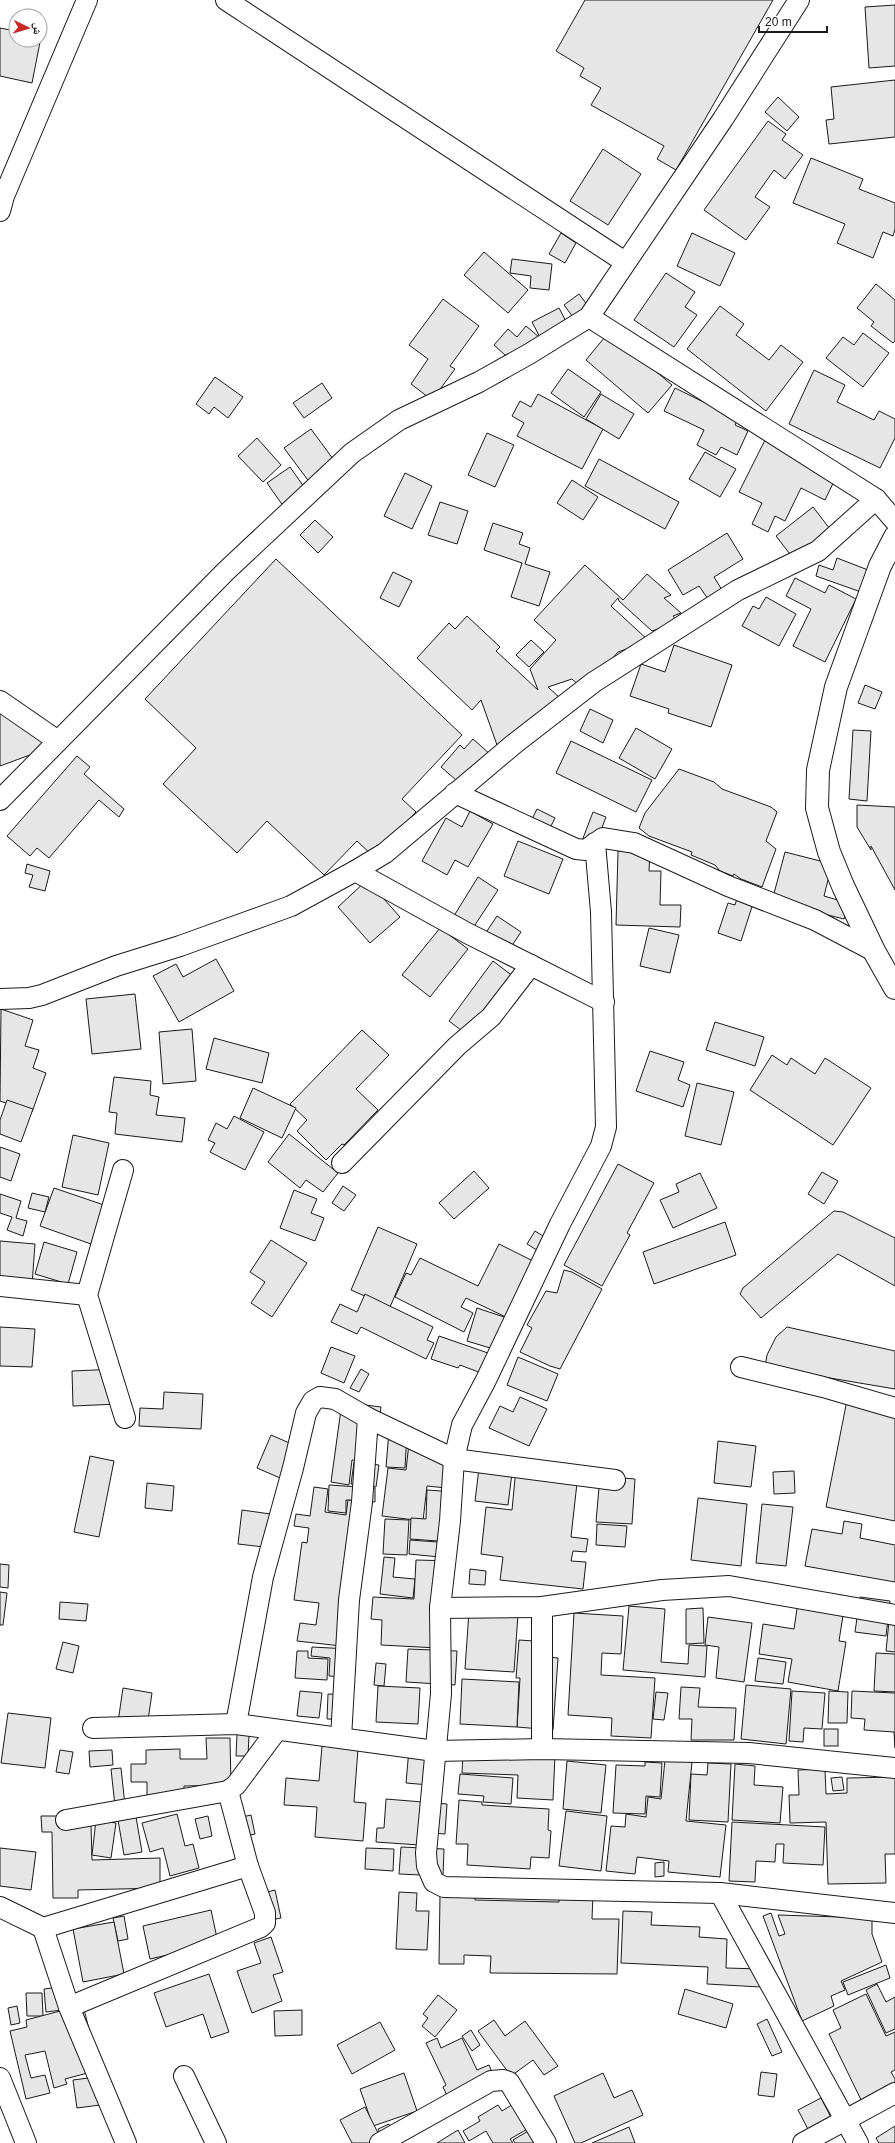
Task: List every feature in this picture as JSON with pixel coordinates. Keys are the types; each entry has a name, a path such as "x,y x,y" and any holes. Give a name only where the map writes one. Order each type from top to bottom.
{"main road":[{"path":"895,537 880,566 836,687 818,770 817,808 829,852 874,951 895,988"}],"street":[{"path":"1,201 87,0"},
{"path":"226,0 625,262"},
{"path":"0,800 226,571 352,453 399,420 479,382 529,354 589,317 723,119 799,0"},
{"path":"589,317 876,499 895,521"},
{"path":"0,999 29,998 42,995 116,966 180,946 291,906 355,871 385,853 455,793 594,682 738,590 818,551 876,499"},
{"path":"0,701 58,741"},
{"path":"455,793 576,849 586,850 595,843 607,838 634,844 728,886 815,920 874,951"},
{"path":"595,843 601,912 607,1107 606,1127 601,1146 560,1224 485,1382 462,1425 454,1460 450,1521 440,1608 441,1694 426,1853 427,1866 434,1882 444,1887 720,1893 895,1913"},
{"path":"355,871 530,965 604,1002"},
{"path":"342,1163 457,1046 491,1017 530,965"},
{"path":"123,1170 87,1295 125,1418"},
{"path":"0,1286 87,1295"},
{"path":"741,1367 823,1387 895,1408"},
{"path":"236,1724 263,1577 293,1468 306,1413 313,1401 320,1397 335,1399 368,1418 454,1460 616,1480"},
{"path":"341,1738 349,1600 362,1502 368,1418"},
{"path":"440,1608 542,1607 662,1590 729,1586 895,1615"},
{"path":"542,1607 542,1749"},
{"path":"93,1728 236,1724 435,1751 542,1749 749,1753 895,1768"},
{"path":"66,1820 228,1791 236,1786 277,1730"},
{"path":"69,2008 261,1927 264,1923 265,1913 248,1866 228,1791"},
{"path":"2,1914 42,1928 248,1866"},
{"path":"720,1893 858,2143"},
{"path":"42,1928 69,2008 126,2143"},
{"path":"184,2076 216,2143"},
{"path":"0,2078 26,2143"},
{"path":"380,2143 455,2100 491,2081 497,2080 509,2082 546,2143"},
{"path":"803,2143 895,2092"}],"building":[{"path":"585,0 773,0 676,170 657,159 664,146 591,105 601,88 580,76 584,68 556,51"},
{"path":"895,5 895,66 869,68 865,7"},
{"path":"0,28 8,30 8,48 39,48 32,83 0,76"},
{"path":"895,80 895,137 829,144 826,120 834,119 831,87"},
{"path":"778,97 799,117 787,131 765,112"},
{"path":"768,121 786,134 782,140 803,155 785,179 774,170 755,197 770,207 746,240 704,210"},
{"path":"603,149 641,174 608,225 570,201"},
{"path":"811,158 863,179 859,189 895,203 895,229 893,236 883,232 873,258 837,243 845,224 793,203"},
{"path":"561,233 576,243 565,263 549,254"},
{"path":"692,233 735,253 720,286 677,266"},
{"path":"484,252 528,290 508,313 464,275"},
{"path":"512,259 552,264 549,290 530,288 531,276 510,273"},
{"path":"666,273 695,292 685,307 697,315 674,347 634,320"},
{"path":"876,284 895,300 895,341 893,343 871,326 874,322 857,308"},
{"path":"579,294 594,314 579,325 564,305"},
{"path":"443,299 479,326 450,366 455,369 432,400 411,384 428,359 409,345"},
{"path":"720,306 744,324 736,335 769,360 781,345 803,362 766,411 687,349"},
{"path":"559,308 570,329 543,343 532,322"},
{"path":"526,326 539,337 515,364 494,345 508,329 517,337"},
{"path":"609,332 672,385 648,413 586,360"},
{"path":"863,333 889,353 863,387 826,358 843,337 854,345"},
{"path":"568,369 601,392 584,417 551,393"},
{"path":"814,370 845,385 837,402 874,420 879,411 895,419 895,438 880,468 789,424"},
{"path":"215,377 243,397 228,418 214,407 209,414 196,404"},
{"path":"322,383 332,398 304,418 293,403"},
{"path":"675,388 738,419 735,425 748,431 737,455 721,447 716,455 697,445 704,430 664,411"},
{"path":"538,394 603,429 582,469 517,436 524,423 512,416 520,401 531,407"},
{"path":"601,394 634,414 619,439 586,419"},
{"path":"311,429 339,467 313,487 284,448"},
{"path":"487,433 514,445 495,487 468,475"},
{"path":"257,438 281,465 263,482 238,456"},
{"path":"766,438 838,473 825,500 801,488 785,521 775,516 768,532 752,524 762,503 739,492"},
{"path":"705,452 736,469 720,497 689,479"},
{"path":"599,459 679,502 665,529 585,486"},
{"path":"290,467 309,494 286,510 267,483"},
{"path":"405,473 432,486 412,529 384,516"},
{"path":"572,480 598,497 583,520 557,503"},
{"path":"440,502 468,511 457,544 428,535"},
{"path":"813,507 833,533 796,562 776,536"},
{"path":"315,520 333,537 318,553 300,535"},
{"path":"493,523 523,533 519,544 530,548 525,564 550,572 539,606 511,597 522,563 484,550"},
{"path":"727,533 743,559 714,577 722,590 708,599 699,586 683,595 668,570"},
{"path":"837,558 868,570 861,592 816,576 819,565 833,570"},
{"path":"276,559 462,735 402,799 416,812 374,857 357,841 324,875 267,821 237,853 163,784 196,748 145,699"},
{"path":"585,565 623,600 647,574 671,595 664,598 681,613 673,616 678,622 652,631 619,601 618,598 611,606 649,641 618,652 584,690 572,679 548,687 559,697 502,759 481,700 472,710 417,658 449,623 455,629 467,616 500,647 496,651 538,690 530,669 556,640 534,620"},
{"path":"393,572 412,581 399,607 380,598"},
{"path":"795,578 825,593 829,585 856,599 825,662 793,646 811,609 786,596"},
{"path":"766,597 796,614 779,646 742,626 753,606 759,609"},
{"path":"531,640 544,652 529,667 516,655"},
{"path":"674,645 732,665 711,727 668,713 669,709 630,696 641,664 665,672"},
{"path":"865,685 882,692 875,709 858,703"},
{"path":"0,703 59,731 38,752 0,766"},
{"path":"590,709 613,720 603,743 580,731"},
{"path":"636,728 672,749 655,779 619,758"},
{"path":"853,730 871,731 867,801 849,799"},
{"path":"473,739 491,755 463,786 441,767 460,745 464,749"},
{"path":"571,741 652,780 636,812 556,773"},
{"path":"77,756 90,767 84,774 124,809 119,817 99,800 49,858 37,848 30,856 7,836"},
{"path":"679,769 714,782 722,789 771,807 777,812 766,841 776,849 762,887 741,879 734,874 733,876 720,871 715,865 691,855 692,852 649,836 639,828 645,813"},
{"path":"857,805 895,807 895,890 871,846 871,850 857,827"},
{"path":"537,809 555,818 548,832 530,823"},
{"path":"470,811 493,824 468,867 455,860 447,875 422,861 446,818 462,827"},
{"path":"593,812 606,817 593,851 580,846"},
{"path":"518,841 563,859 549,894 504,876"},
{"path":"618,851 650,852 649,871 661,871 660,905 681,905 680,927 616,925"},
{"path":"785,852 832,864 824,896 848,903 844,919 772,901"},
{"path":"27,864 50,871 45,891 29,887 33,875 25,873"},
{"path":"478,877 498,890 471,931 452,919"},
{"path":"367,880 400,917 370,943 338,907"},
{"path":"741,886 757,891 741,941 718,933 728,903 735,905"},
{"path":"497,916 521,932 509,950 485,934"},
{"path":"440,928 468,949 430,997 402,975"},
{"path":"649,928 679,935 670,973 640,966"},
{"path":"216,959 234,991 179,1022 153,976 176,964 183,977"},
{"path":"493,961 518,980 474,1040 449,1021"},
{"path":"135,994 141,1049 92,1054 86,999"},
{"path":"1,1009 33,1020 25,1046 39,1050 33,1068 46,1073 32,1112 0,1101"},
{"path":"715,1022 764,1037 755,1066 706,1050"},
{"path":"192,1029 196,1081 163,1084 159,1032"},
{"path":"362,1030 389,1055 356,1089 378,1110 344,1145 342,1144 326,1160 297,1131 307,1120 290,1104"},
{"path":"214,1038 269,1053 262,1083 206,1069"},
{"path":"650,1051 684,1062 678,1080 690,1085 683,1107 636,1091"},
{"path":"772,1055 787,1065 791,1058 815,1074 825,1058 871,1088 833,1145 750,1090"},
{"path":"114,1077 151,1081 150,1095 159,1097 156,1115 185,1118 182,1142 115,1134 117,1113 109,1112"},
{"path":"697,1083 734,1092 721,1145 685,1136"},
{"path":"253,1088 296,1108 282,1138 240,1118"},
{"path":"7,1100 33,1109 21,1142 0,1134 0,1120"},
{"path":"234,1116 264,1132 245,1170 210,1152 215,1143 208,1140 216,1123 227,1129"},
{"path":"289,1134 338,1173 323,1192 306,1180 300,1188 268,1162"},
{"path":"73,1135 109,1143 98,1195 62,1187"},
{"path":"0,1147 20,1154 11,1181 0,1177"},
{"path":"618,1164 654,1183 627,1233 630,1235 602,1286 564,1265"},
{"path":"474,1171 489,1188 454,1219 439,1203"},
{"path":"822,1172 838,1181 824,1204 808,1194"},
{"path":"700,1173 717,1208 673,1228 660,1200 679,1192 676,1184"},
{"path":"343,1186 356,1195 344,1211 332,1203"},
{"path":"54,1188 104,1205 91,1244 40,1226"},
{"path":"294,1190 317,1199 311,1213 324,1218 315,1241 280,1228"},
{"path":"32,1193 49,1197 45,1212 28,1208"},
{"path":"0,1194 21,1201 16,1218 27,1221 23,1236 7,1230 12,1217 0,1213"},
{"path":"834,1211 843,1212 895,1238 895,1286 838,1254 761,1318 740,1294 743,1288"},
{"path":"725,1222 736,1255 654,1284 643,1252"},
{"path":"378,1227 417,1244 390,1307 351,1290"},
{"path":"535,1231 548,1239 540,1252 527,1244"},
{"path":"271,1240 307,1263 272,1317 251,1303 265,1282 250,1272"},
{"path":"0,1241 35,1244 32,1285 0,1284"},
{"path":"44,1242 77,1252 68,1284 35,1274"},
{"path":"499,1244 539,1264 512,1320 466,1298 461,1307 473,1313 464,1332 395,1297 406,1273 411,1275 420,1258 478,1286"},
{"path":"564,1270 572,1272 602,1289 560,1369 520,1352 532,1328 527,1325 546,1291 557,1293"},
{"path":"365,1294 433,1327 427,1340 434,1343 426,1359 361,1327 357,1334 331,1322 340,1304 357,1312"},
{"path":"477,1308 510,1319 500,1351 467,1341"},
{"path":"0,1327 35,1329 32,1367 0,1366"},
{"path":"787,1327 895,1351 895,1389 765,1367 767,1355 776,1337"},
{"path":"439,1336 488,1353 481,1373 460,1365 458,1368 431,1359"},
{"path":"331,1347 355,1356 344,1383 321,1373"},
{"path":"518,1357 558,1374 547,1401 507,1385"},
{"path":"117,1369 119,1404 73,1406 72,1371"},
{"path":"361,1369 369,1374 359,1392 350,1388"},
{"path":"164,1392 203,1394 201,1429 139,1426 140,1408 163,1409"},
{"path":"520,1397 547,1409 529,1446 489,1428 500,1406 513,1412"},
{"path":"847,1400 895,1410 895,1521 826,1507"},
{"path":"342,1402 381,1407 373,1463 352,1460 349,1485 331,1482"},
{"path":"389,1431 407,1433 405,1468 386,1467"},
{"path":"271,1435 301,1448 287,1481 257,1468"},
{"path":"718,1441 756,1446 751,1487 714,1483"},
{"path":"409,1443 460,1449 456,1489 427,1486 423,1521 382,1516 388,1468 406,1470"},
{"path":"90,1456 114,1461 99,1537 74,1532"},
{"path":"480,1460 513,1465 508,1505 475,1501"},
{"path":"354,1462 379,1465 376,1487 351,1484"},
{"path":"516,1468 577,1483 571,1537 588,1539 586,1552 573,1551 571,1561 586,1562 583,1589 500,1580 503,1557 481,1554 486,1507 512,1510"},
{"path":"794,1471 795,1493 774,1494 773,1472"},
{"path":"600,1476 635,1479 632,1524 596,1522"},
{"path":"147,1483 174,1486 172,1511 145,1508"},
{"path":"329,1485 375,1488 375,1502 346,1500 346,1513 328,1511"},
{"path":"314,1487 328,1489 325,1512 346,1515 348,1500 358,1501 350,1647 297,1641 300,1623 316,1625 319,1603 294,1600 302,1542 307,1543 309,1528 294,1526 296,1514 310,1516"},
{"path":"427,1490 456,1492 452,1542 410,1539 411,1518 426,1519"},
{"path":"698,1498 747,1504 741,1566 691,1560"},
{"path":"762,1504 793,1507 786,1566 756,1563"},
{"path":"242,1510 285,1516 281,1549 238,1544"},
{"path":"385,1519 409,1520 407,1555 383,1554"},
{"path":"844,1521 862,1524 860,1538 895,1545 895,1582 805,1566 812,1529 842,1534"},
{"path":"597,1524 627,1526 625,1547 596,1545"},
{"path":"410,1540 451,1543 450,1558 409,1554"},
{"path":"384,1557 395,1558 393,1577 415,1579 413,1598 380,1594"},
{"path":"416,1560 453,1561 438,1648 381,1645 382,1620 371,1619 373,1597 414,1599"},
{"path":"0,1564 9,1565 8,1588 0,1587"},
{"path":"470,1569 486,1571 485,1585 469,1584"},
{"path":"800,1589 846,1596 839,1641 846,1642 838,1691 788,1682 792,1659 759,1654 763,1624 794,1629"},
{"path":"0,1592 7,1593 3,1625 0,1625"},
{"path":"860,1597 890,1601 886,1636 855,1632"},
{"path":"60,1602 88,1604 86,1621 59,1619"},
{"path":"629,1606 665,1609 661,1662 688,1664 689,1645 707,1646 705,1677 623,1670"},
{"path":"703,1608 704,1643 686,1644 686,1609"},
{"path":"469,1611 518,1614 514,1672 465,1669"},
{"path":"890,1611 895,1611 895,1652 886,1651"},
{"path":"574,1613 623,1616 621,1654 602,1653 601,1675 655,1678 651,1738 611,1736 612,1718 568,1715"},
{"path":"708,1617 752,1623 744,1682 716,1678 719,1647 705,1645"},
{"path":"519,1640 549,1642 548,1657 558,1658 553,1730 517,1727 520,1678 516,1678"},
{"path":"63,1642 79,1646 73,1673 56,1669"},
{"path":"312,1647 349,1649 347,1677 329,1676 330,1658 311,1656"},
{"path":"408,1649 457,1651 455,1685 406,1682"},
{"path":"297,1651 308,1651 308,1658 328,1659 327,1680 295,1678"},
{"path":"876,1653 895,1654 895,1692 874,1691"},
{"path":"758,1658 786,1662 783,1684 755,1681"},
{"path":"376,1663 386,1664 384,1686 374,1685"},
{"path":"462,1679 519,1682 517,1727 460,1724"},
{"path":"746,1685 791,1689 786,1744 741,1739"},
{"path":"378,1686 420,1688 418,1724 376,1722"},
{"path":"681,1687 700,1688 698,1707 736,1708 734,1740 691,1740 692,1719 679,1719"},
{"path":"123,1688 152,1693 147,1727 118,1722"},
{"path":"300,1691 322,1693 319,1718 297,1716"},
{"path":"792,1691 825,1693 822,1729 804,1728 803,1742 789,1741"},
{"path":"829,1691 848,1692 847,1723 828,1723"},
{"path":"852,1691 895,1693 895,1748 894,1732 864,1730 865,1719 851,1718"},
{"path":"656,1692 668,1693 664,1720 653,1719"},
{"path":"328,1694 351,1695 350,1720 327,1719"},
{"path":"8,1713 51,1718 45,1768 1,1763"},
{"path":"824,1729 838,1729 838,1746 824,1746"},
{"path":"237,1734 249,1735 248,1756 236,1756"},
{"path":"206,1738 230,1738 231,1785 184,1786 184,1799 147,1800 147,1782 131,1782 131,1764 146,1764 146,1750 180,1749 180,1759 207,1759"},
{"path":"322,1746 358,1749 354,1802 366,1803 363,1841 315,1837 317,1807 284,1805 286,1778 319,1781"},
{"path":"409,1749 443,1752 441,1786 406,1783"},
{"path":"60,1750 73,1752 69,1774 56,1772"},
{"path":"112,1750 113,1765 90,1767 89,1751"},
{"path":"463,1752 555,1755 553,1800 517,1798 518,1775 462,1773"},
{"path":"665,1760 692,1762 686,1821 726,1825 720,1877 668,1872 669,1861 637,1857 635,1874 606,1871 611,1826 625,1827 626,1814 646,1817 648,1797 661,1799"},
{"path":"567,1761 606,1765 601,1813 563,1809"},
{"path":"645,1762 662,1763 660,1797 646,1796 645,1814 613,1813 616,1765 645,1766"},
{"path":"708,1763 731,1764 728,1822 689,1820 691,1774 707,1775"},
{"path":"735,1764 755,1766 754,1785 783,1787 780,1823 732,1820"},
{"path":"121,1768 125,1805 115,1806 111,1769"},
{"path":"825,1769 826,1794 847,1793 847,1778 895,1777 895,1854 885,1854 886,1883 828,1884 826,1822 790,1823 789,1795 799,1795 798,1770"},
{"path":"460,1774 513,1778 511,1804 483,1802 484,1796 458,1794"},
{"path":"842,1777 844,1790 833,1791 831,1778"},
{"path":"386,1799 447,1804 445,1834 420,1832 419,1845 376,1842 377,1828 384,1828"},
{"path":"459,1800 482,1802 482,1805 549,1809 548,1830 551,1831 549,1858 531,1857 530,1869 467,1865 468,1844 456,1844"},
{"path":"566,1811 607,1816 601,1871 559,1866"},
{"path":"177,1814 185,1846 193,1844 199,1868 170,1876 163,1848 150,1852 142,1823"},
{"path":"251,1815 255,1834 246,1836 242,1817"},
{"path":"41,1816 68,1816 91,1825 92,1860 160,1858 160,1888 78,1890 78,1898 53,1898 52,1832 42,1832"},
{"path":"208,1816 212,1836 200,1839 195,1819"},
{"path":"136,1817 142,1852 124,1855 118,1820"},
{"path":"96,1820 116,1823 111,1858 92,1855"},
{"path":"732,1822 825,1827 823,1865 783,1863 784,1844 776,1844 775,1862 756,1861 755,1882 729,1881"},
{"path":"401,1847 444,1849 443,1876 399,1874"},
{"path":"0,1848 36,1852 31,1890 0,1886"},
{"path":"366,1848 394,1849 393,1871 365,1869"},
{"path":"664,1862 664,1876 655,1877 655,1863"},
{"path":"275,1890 281,1918 262,1922 255,1895"},
{"path":"399,1892 417,1893 416,1911 429,1911 427,1950 396,1949"},
{"path":"559,1893 593,1894 592,1919 619,1919 617,1974 490,1973 491,1956 464,1955 464,1964 439,1964 440,1894 475,1895 475,1900 559,1902"},
{"path":"211,1910 217,1938 206,1946 150,1959 143,1926"},
{"path":"623,1911 652,1912 651,1925 700,1927 699,1937 727,1939 726,1968 761,1969 761,1987 707,1984 708,1967 621,1963"},
{"path":"771,1913 779,1936 785,1934 778,1915 872,1918 872,1934 882,1962 841,1981 845,1990 831,1996 834,2006 802,2021 763,1916"},
{"path":"124,1916 128,1939 118,1941 113,1918"},
{"path":"114,1922 124,1974 83,1982 73,1929"},
{"path":"271,1937 283,1972 273,1975 282,2001 252,2013 237,1971 261,1963 254,1943"},
{"path":"886,1965 890,1978 848,1995 843,1982"},
{"path":"209,1974 229,2032 211,2038 203,2014 166,2027 154,1993"},
{"path":"877,1984 886,2002 895,1997 895,2029 886,2033 866,1990"},
{"path":"67,1986 70,2009 46,2012 44,1989"},
{"path":"685,1989 733,2004 726,2028 678,2014"},
{"path":"26,1993 42,1993 43,2016 27,2016"},
{"path":"866,1994 886,2036 895,2032 895,2070 891,2072 895,2079 895,2094 865,2108 829,2034 841,2028 833,2010"},
{"path":"438,1995 457,2010 435,2037 422,2026 428,2018 423,2014"},
{"path":"83,2005 99,2070 65,2079 67,2084 54,2088 45,2051 25,2055 31,2078 45,2075 50,2093 26,2099 10,2031 27,2027 26,2020"},
{"path":"17,2006 20,2023 11,2025 8,2008"},
{"path":"302,2010 302,2035 275,2036 274,2011"},
{"path":"767,2019 782,2052 772,2056 757,2024"},
{"path":"494,2020 505,2036 525,2021 558,2066 544,2075 533,2060 511,2076 478,2031"},
{"path":"380,2022 395,2050 352,2074 337,2045"},
{"path":"471,2030 480,2045 472,2051 462,2036"},
{"path":"437,2038 441,2048 462,2038 477,2070 489,2065 498,2086 453,2108 443,2087 446,2085 426,2043"},
{"path":"761,2072 777,2074 774,2097 758,2095"},
{"path":"404,2073 417,2111 373,2126 360,2089"},
{"path":"603,2073 614,2098 632,2090 643,2115 581,2143 575,2143 554,2096"},
{"path":"96,2077 100,2105 77,2108 73,2080"},
{"path":"523,2098 538,2123 510,2139 513,2143 493,2143 486,2131 469,2141 463,2131 480,2121 478,2117 498,2105 502,2111"},
{"path":"821,2098 834,2123 811,2135 798,2110"},
{"path":"365,2107 383,2143 352,2143 340,2120"},
{"path":"389,2124 397,2142 384,2143 378,2129"},
{"path":"540,2124 551,2143 515,2143 513,2140"},
{"path":"895,2126 895,2143 879,2143 876,2138"},
{"path":"629,2127 635,2143 592,2143"},
{"path":"458,2130 465,2143 437,2143"}]}
